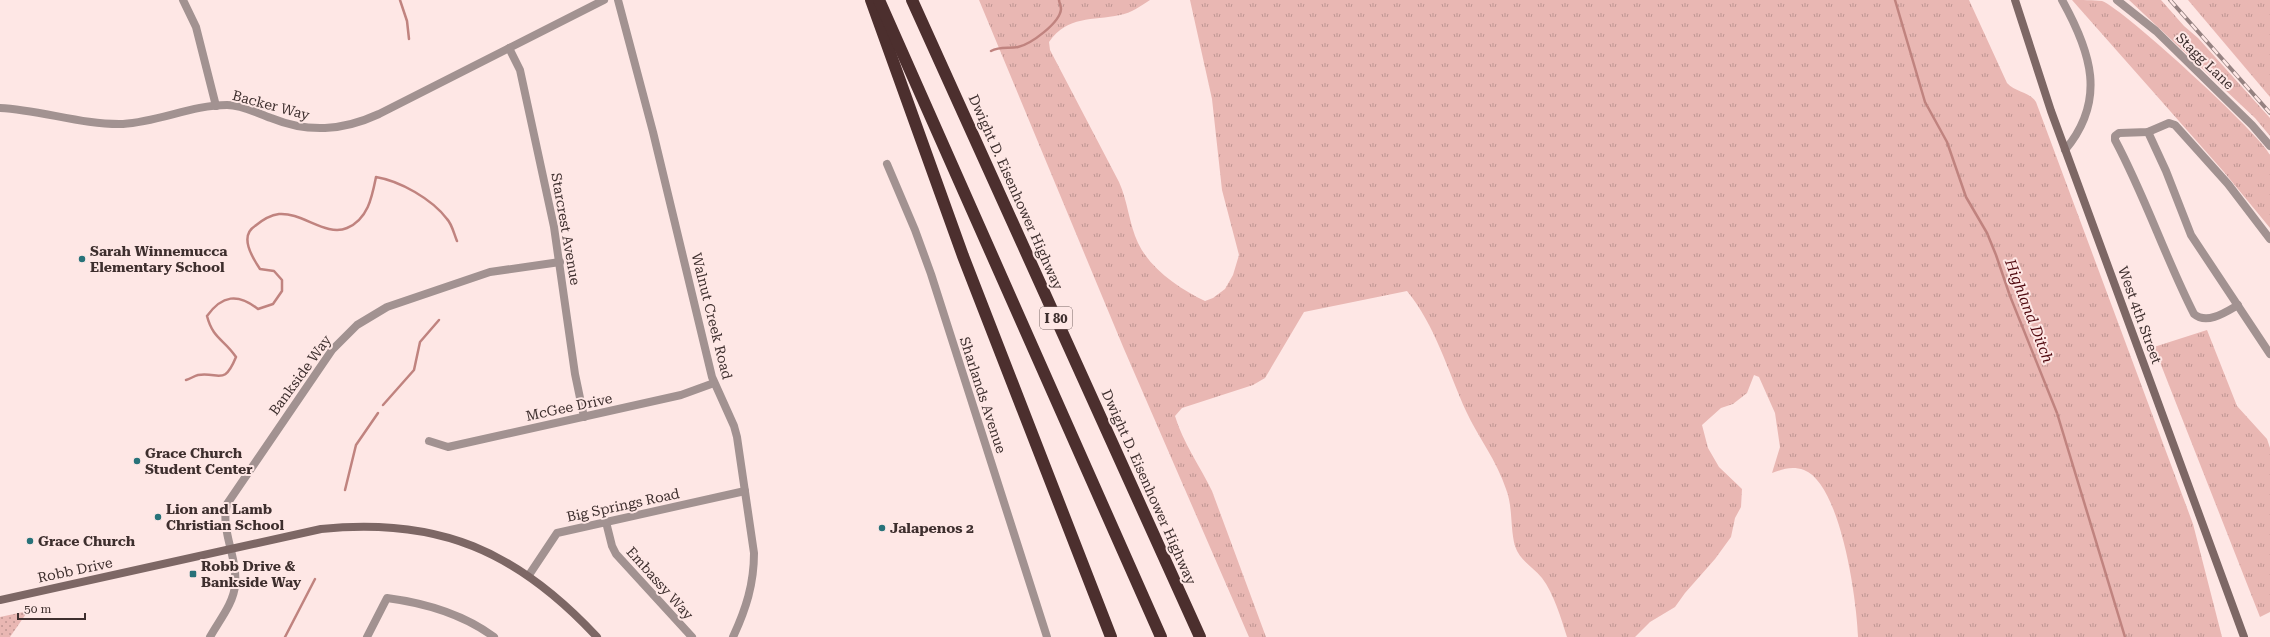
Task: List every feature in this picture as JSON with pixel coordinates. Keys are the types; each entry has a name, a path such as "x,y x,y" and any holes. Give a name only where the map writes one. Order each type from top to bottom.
{"highway":[{"path":"871,0 963,256 1111,637"},
{"name":"I 80","path":"879,0 1161,637"},
{"name":"Dwight D. Eisenhower Highway","path":"912,0 1200,637"}],"main road":[{"name":"West 4th Street","path":"2015,0 2065,150 2244,637"},
{"name":"Robb Drive","path":"0,600 321,529 373,526 399,527 424,531 470,544 494,555 529,575 568,607 597,637"}],"street":[{"path":"183,0 196,27 216,106"},
{"name":"Backer Way","path":"0,108 117,124 152,120 216,106 239,107 299,127 321,129 346,126 379,114 604,0"},
{"name":"Walnut Creek Road","path":"618,0 714,383 734,426 745,491 754,569 749,600 733,637"},
{"path":"2062,0 2071,17 2088,65 2092,88 2084,123 2065,150"},
{"name":"Stagg Lane","path":"2118,0 2156,31 2252,125 2270,146"},
{"name":"Starcrest Avenue","path":"510,48 520,70 554,227 575,374 584,417"},
{"path":"2238,305 2227,312 2205,319 2199,318 2194,314 2167,258 2138,186 2114,140 2115,136 2120,133 2148,132 2168,123 2179,129 2243,203 2270,239"},
{"path":"2148,132 2166,171 2191,235 2270,354"},
{"name":"Sharlands Avenue","path":"887,164 916,230 931,274 1047,637"},
{"name":"Bankside Way","path":"210,637 233,595 235,587 236,577 224,521 227,504 231,495 332,350 352,329 387,307 490,272 560,262"},
{"name":"McGee Drive","path":"429,441 448,447 681,395 714,383"},
{"name":"Big Springs Road","path":"529,575 557,533 745,491"},
{"name":"Embassy Way","path":"606,522 612,546 616,554 692,637"},
{"path":"367,637 388,598 411,601 443,610 470,622 490,636"}],"green space":[{"path":"979,0 1150,0 1128,13 1090,19 1072,23 1064,27 1056,33 1049,42 1050,50 1119,182 1135,236 1144,253 1150,262 1167,278 1186,291 1205,301 1213,298 1225,289 1233,275 1239,255 1222,190 1212,99 1190,0 1969,0 2007,83 2030,96 2036,102 2193,524 2222,637 1858,637 1850,572 1837,520 1828,497 1817,480 1804,470 1788,468 1772,473 1780,447 1775,413 1759,377 1754,375 1747,393 1733,404 1721,408 1702,425 1708,448 1719,467 1742,489 1741,507 1735,518 1731,537 1715,559 1685,593 1675,607 1650,622 1635,637 1567,637 1557,606 1546,584 1542,578 1523,560 1517,551 1513,539 1511,510 1502,479 1493,459 1466,411 1426,318 1407,291 1304,312 1265,378 1253,385 1182,408 1175,416 1187,445 1212,491 1266,637 1249,637 1124,349"},
{"path":"2072,0 2102,1 2115,9 2163,48 2219,100 2261,143 2270,155 2270,228 2224,172"},
{"path":"2129,0 2161,0 2184,26 2198,38 2270,118 2270,136 2255,118"},
{"path":"2188,0 2270,0 2270,97"},
{"path":"2207,330 2237,406 2267,439 2270,448 2270,612 2260,617 2154,347"},
{"path":"28,611 10,637 0,637 0,617"}],"waterway":[{"path":"400,0 407,21 409,39"},
{"path":"991,51 1024,45 1044,32 1059,15 1061,9 1059,0"},
{"name":"Highland Ditch","path":"1895,0 1925,102 1947,142 1966,197 1987,233 2010,296 2057,413 2125,637"},
{"path":"186,380 198,375 225,375 232,366 236,357 212,330 209,324 207,316 218,304 224,300 237,299 244,300 258,309 273,304 282,291 282,280 274,271 260,269 248,247 247,241 250,230 266,218 279,214 288,214 322,227 339,230 347,228 360,219 368,207 376,177 395,182 415,192 433,205 449,221 457,241"},
{"path":"383,405 414,370 420,342 439,320"},
{"path":"345,490 356,445 378,413"},
{"path":"285,637 315,579"}],"railway":[{"path":"2170,0 2270,113"}],"place":[{"name":"Sarah Winnemucca Elementary School","path":"82,259"},
{"name":"Grace Church Student Center","path":"137,461"},
{"name":"Lion and Lamb Christian School","path":"158,517"},
{"name":"Jalapenos 2","path":"882,528"},
{"name":"Grace Church","path":"30,541"},
{"name":"Robb Drive & Bankside Way","path":"193,574"}]}
